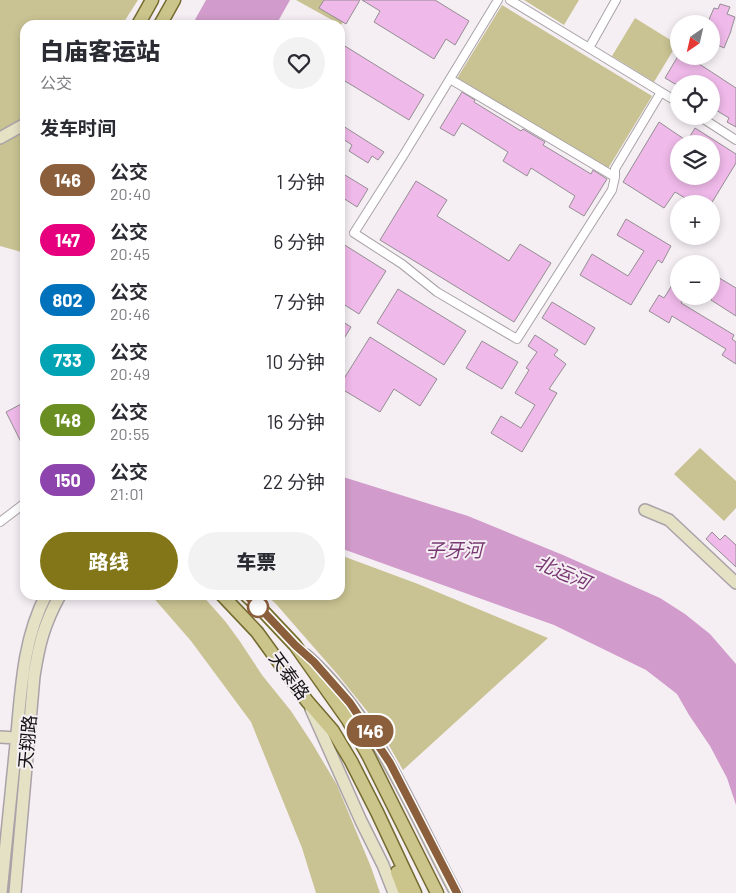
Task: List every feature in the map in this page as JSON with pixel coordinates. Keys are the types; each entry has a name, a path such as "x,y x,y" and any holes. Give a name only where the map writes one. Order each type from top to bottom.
{"main road":[{"path":"141,20 152,0"},
{"path":"163,20 174,0"},
{"name":"天泰路","path":"227,600 257,632 307,701 333,731 351,761"},
{"name":"天泰路","path":"251,600 295,645 348,720 368,755 438,893"},
{"path":"351,761 405,893"},
{"path":"351,761 415,893"}],"street":[{"path":"498,0 354,233 402,264 437,292 517,339 612,190 615,169 661,92"},
{"path":"510,0 670,98"},
{"path":"589,48 616,0"},
{"path":"450,79 615,177"},
{"path":"713,125 736,140"},
{"path":"0,138 20,127"},
{"path":"0,146 20,135"},
{"path":"0,522 20,507"},
{"path":"645,510 669,520 736,583"},
{"name":"天翔路","path":"1,893 26,653 34,624 44,600"},
{"name":"天翔路","path":"15,893 34,676 38,649 46,623 58,600"},
{"path":"295,645 335,685 372,734 390,763 456,893"},
{"path":"307,701 383,865 394,893"},
{"path":"0,737 16,738"}],"shaded area":[{"path":"0,0 138,0 125,20 20,20 20,252 0,246"},
{"path":"296,0 356,0 344,20 332,20"},
{"path":"524,0 579,0 564,25"},
{"path":"502,5 652,96 606,172 456,80"},
{"path":"635,18 670,40 670,56 654,82 612,56"},
{"path":"700,448 736,481 736,508 724,521 674,474"},
{"path":"345,557 418,584 548,638 403,770 375,721 272,600 345,600"},
{"path":"155,600 206,600 225,621 262,675 291,711 337,785 380,893 316,893 302,848 251,722 191,641"}],"water":[{"path":"206,0 290,0 279,20 195,20"},
{"name":"子牙河","path":"345,478 468,516 563,555 660,598 685,614 710,634 736,664 736,805 727,778 710,746 677,694 646,670 554,625 345,550"}],"building":[{"path":"324,0 360,0 346,24 345,20 339,20 319,8"},
{"path":"362,0 435,0 469,21 455,45 446,39 434,59 374,22 380,11"},
{"path":"720,4 730,7 727,14 735,17 724,48 720,46 720,15 711,15 714,8 718,9"},
{"path":"345,46 424,95 409,120 345,81"},
{"path":"673,65 701,65 716,75 670,75 670,81 665,78"},
{"path":"720,78 736,88 736,127 727,122 729,118 720,112"},
{"path":"462,92 475,100 474,102 521,131 523,129 545,142 543,145 591,174 593,170 607,179 584,216 569,207 575,196 531,168 527,176 503,161 508,152 462,123 454,136 440,128"},
{"path":"659,122 678,135 670,135 670,185 720,185 720,144 736,154 736,163 716,195 680,195 675,192 673,195 670,195 670,199 664,208 623,182"},
{"path":"345,127 384,152 378,160 372,156 368,163 349,151 352,145 345,140"},
{"path":"695,128 706,135 691,135"},
{"path":"345,175 368,189 357,207 345,199"},
{"path":"416,181 447,200 437,216 509,261 520,244 551,263 514,322 380,240"},
{"path":"626,219 671,246 662,263 658,260 631,305 580,275 592,254 628,276 644,251 617,235"},
{"path":"345,245 386,271 359,314 345,305"},
{"path":"720,278 736,288 736,316 719,305"},
{"path":"670,288 670,305 684,305 734,335 732,339 736,342 736,364 722,355 726,349 672,316 669,323 649,311 659,295 664,298"},
{"path":"398,289 466,331 444,365 377,323"},
{"path":"552,302 595,328 585,345 542,318"},
{"path":"345,323 351,327 345,337"},
{"path":"535,335 558,350 554,355 566,364 549,389 557,393 522,452 491,433 501,416 521,428 535,405 515,393 529,370 526,368 537,352 528,346"},
{"path":"370,337 437,379 420,406 394,389 380,412 345,391 345,377"},
{"path":"482,341 518,362 502,389 466,368"},
{"path":"20,405 20,440 6,412"},
{"path":"712,532 720,540 725,535 736,545 736,567 706,539"}],"bus line":[{"name":"146","path":"251,600 335,685 372,734 390,763 457,893"}],"water label":[{"name":"北运河","path":"563,572"}]}
